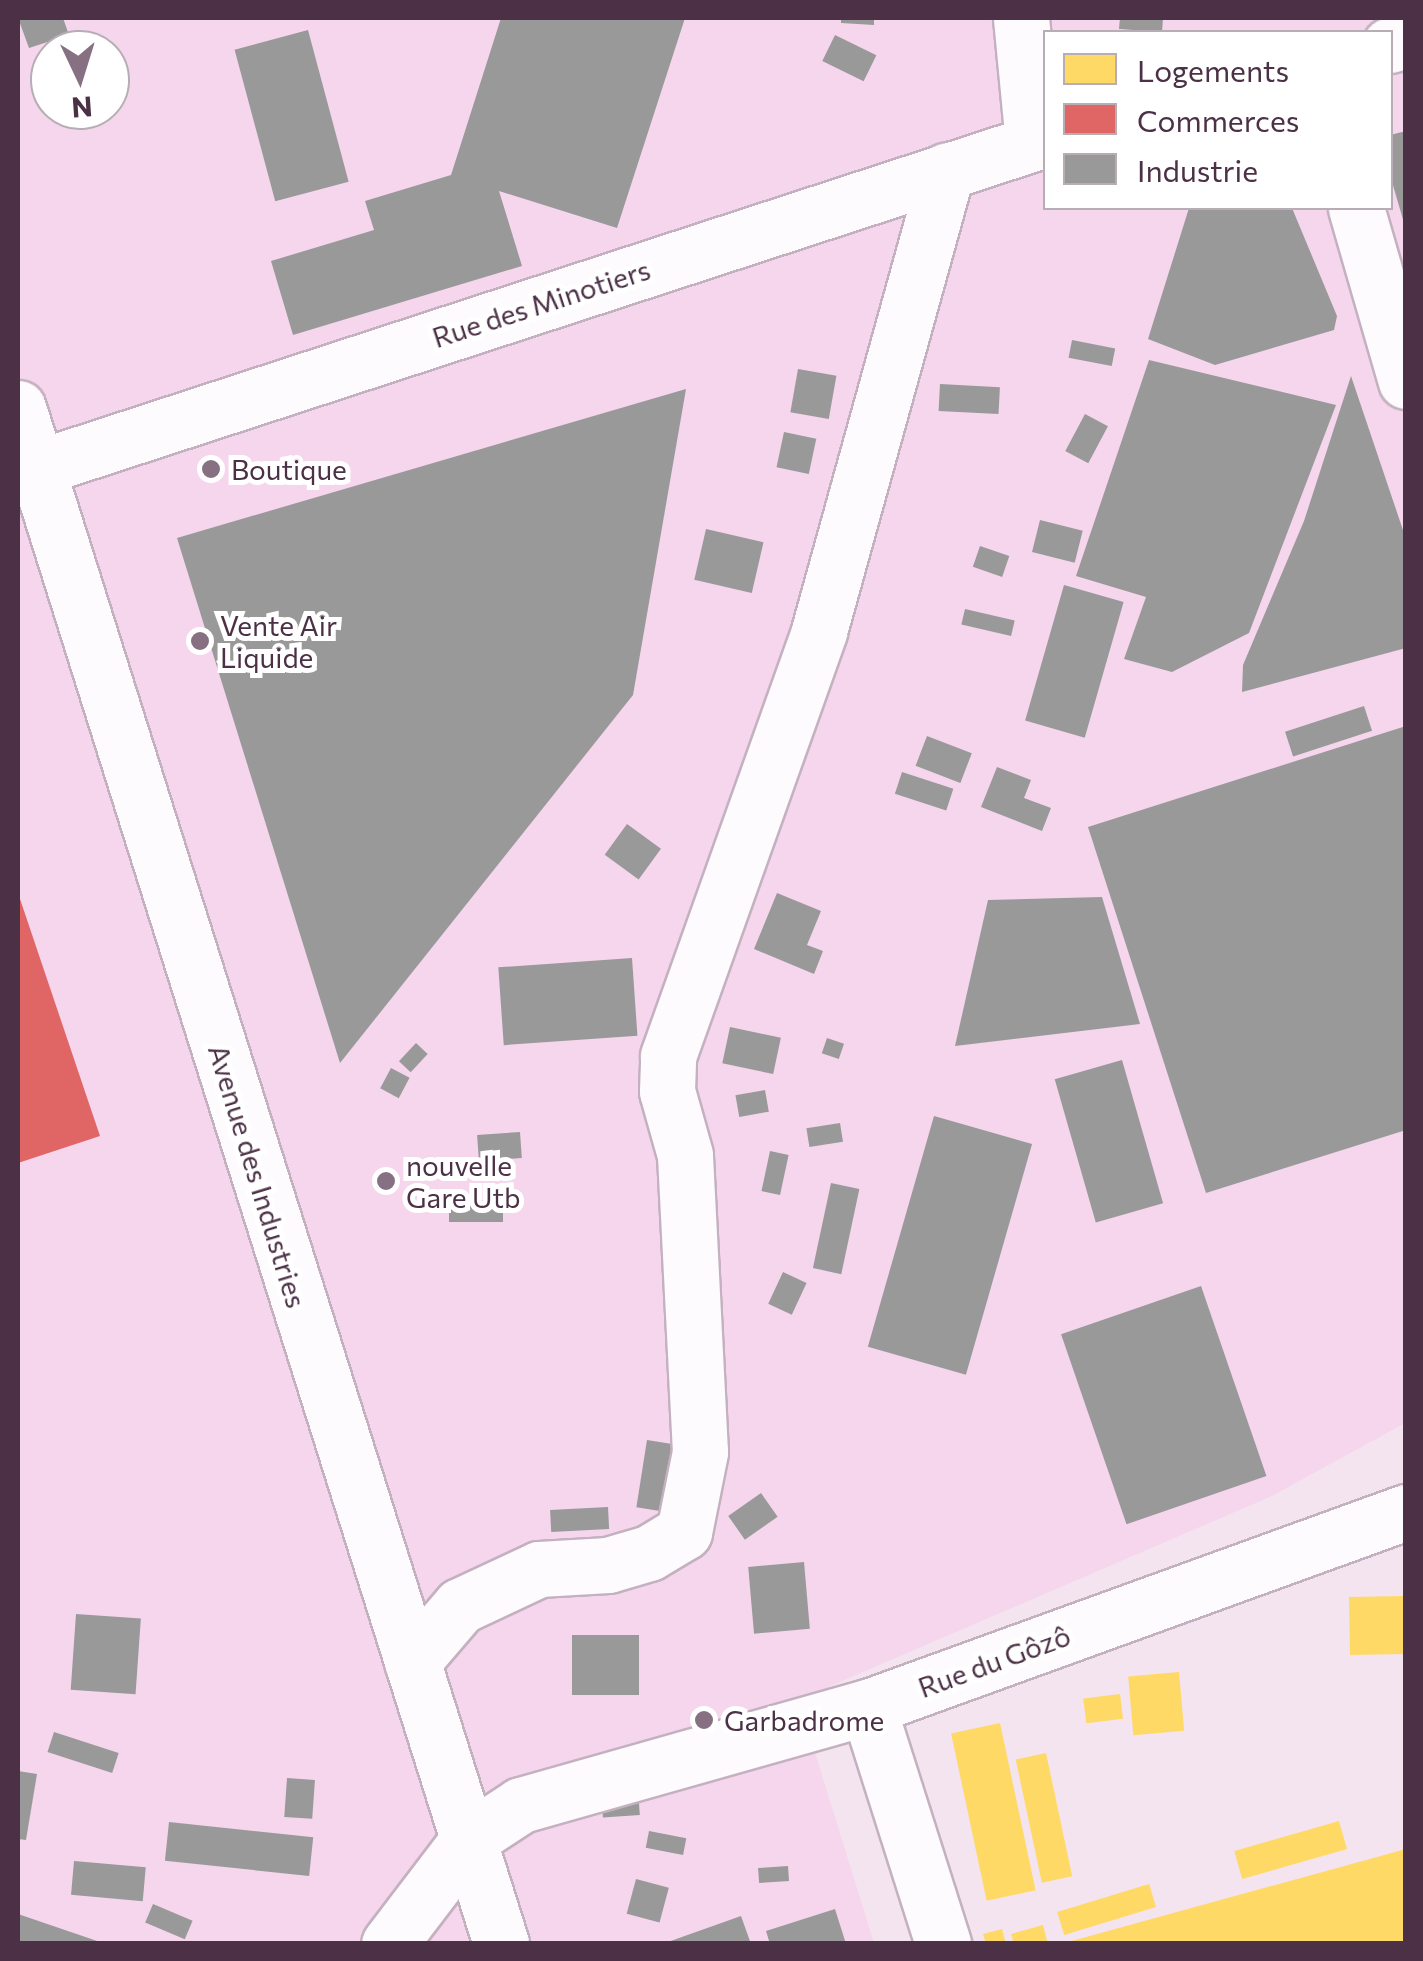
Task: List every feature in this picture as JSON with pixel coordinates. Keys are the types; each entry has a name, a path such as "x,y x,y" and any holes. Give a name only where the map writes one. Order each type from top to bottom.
{"street":[{"path":"1020,18 1039,141"},
{"name":"Rue des Minotiers","path":"37,468 1039,141"},
{"path":"412,1662 460,1606 539,1569 608,1565 649,1553 684,1532 700,1452 686,1155 666,1090 668,1056 819,631 947,170"},
{"path":"1357,210 1406,380"},
{"name":"Avenue des Industries","path":"18,408 501,1944"},
{"name":"Rue du Gôzô","path":"389,1944 469,1839 521,1804 868,1707 1406,1512"},
{"path":"868,1707 944,1944"}],"shaded area":[{"path":"18,18 1405,18 1405,1423 1272,1496 828,1687 816,1756 874,1943 18,1943"}],"building: Logements":[{"path":"1405,1596 1406,1654 1350,1655 1349,1597"},
{"path":"1179,1672 1184,1731 1133,1735 1128,1676"},
{"path":"1120,1694 1123,1719 1086,1723 1083,1699"},
{"path":"1000,1723 1036,1890 987,1901 951,1733"},
{"path":"1046,1753 1072,1876 1042,1883 1016,1759"},
{"path":"1339,1821 1347,1849 1242,1879 1234,1851"},
{"path":"1406,1849 1406,1943 1068,1944 1068,1942"},
{"path":"1149,1884 1156,1907 1064,1935 1057,1912"},
{"path":"1043,1925 1048,1944 1014,1944 1011,1934"},
{"path":"1002,1929 1006,1944 986,1944 983,1934"}],"building: Commerces":[{"path":"18,893 100,1136 18,1163"}],"building: Industrie":[{"path":"18,18 63,18 67,30 30,30 29,48"},
{"path":"501,18 685,18 617,228 499,191 522,266 293,335 271,261 374,230 365,201 451,175"},
{"path":"841,18 874,18 874,25 841,23"},
{"path":"1120,18 1163,18 1162,30 1119,29"},
{"path":"308,30 349,182 275,201 235,50"},
{"path":"835,35 876,55 864,81 822,61"},
{"path":"1406,131 1406,223 1393,185 1393,134"},
{"path":"1188,210 1293,210 1337,316 1334,330 1215,365 1148,339"},
{"path":"1072,340 1115,348 1112,366 1069,358"},
{"path":"1149,360 1336,405 1249,633 1172,672 1124,659 1146,597 1076,576"},
{"path":"798,369 836,376 829,419 790,412"},
{"path":"1351,376 1406,539 1406,648 1242,692 1243,665 1304,521"},
{"path":"940,384 1000,387 999,414 939,411"},
{"path":"686,389 633,695 340,1063 177,538"},
{"path":"1085,414 1108,426 1088,463 1065,451"},
{"path":"784,432 816,439 809,474 777,467"},
{"path":"1040,520 1083,531 1075,563 1032,552"},
{"path":"706,529 763,542 752,593 694,580"},
{"path":"980,546 1009,556 1002,577 973,567"},
{"path":"1064,585 1124,602 1085,738 1025,721"},
{"path":"965,609 1015,620 1011,636 961,625"},
{"path":"1364,706 1372,731 1293,756 1285,732"},
{"path":"1406,726 1406,1130 1206,1193 1088,827"},
{"path":"927,736 972,753 960,783 916,766"},
{"path":"997,767 1031,780 1024,798 1051,808 1042,831 981,807"},
{"path":"902,772 953,789 946,811 895,794"},
{"path":"627,824 661,849 639,879 605,855"},
{"path":"777,893 821,911 807,945 823,951 814,974 754,949"},
{"path":"1102,897 1140,1024 955,1046 988,900"},
{"path":"632,958 637,1036 504,1045 498,967"},
{"path":"730,1027 781,1038 773,1074 722,1063"},
{"path":"827,1038 844,1044 839,1059 822,1053"},
{"path":"416,1043 428,1054 411,1072 399,1061"},
{"path":"1122,1060 1163,1203 1096,1223 1055,1079"},
{"path":"391,1068 410,1078 399,1098 380,1088"},
{"path":"765,1090 769,1112 739,1117 735,1095"},
{"path":"934,1116 1032,1144 966,1375 868,1347"},
{"path":"840,1123 843,1142 809,1147 806,1128"},
{"path":"520,1132 522,1158 479,1161 477,1135"},
{"path":"770,1151 789,1155 780,1195 761,1191"},
{"path":"831,1183 859,1189 841,1274 813,1268"},
{"path":"449,1200 503,1200 503,1222 449,1222"},
{"path":"783,1272 807,1283 792,1315 768,1304"},
{"path":"1201,1286 1266,1476 1127,1524 1061,1334"},
{"path":"647,1440 697,1448 687,1515 636,1507"},
{"path":"761,1493 778,1517 745,1540 728,1516"},
{"path":"608,1507 609,1529 551,1532 550,1510"},
{"path":"804,1562 810,1629 754,1634 748,1567"},
{"path":"76,1614 141,1619 136,1694 71,1690"},
{"path":"572,1635 639,1635 639,1695 572,1695"},
{"path":"54,1732 119,1753 112,1773 48,1752"},
{"path":"18,1771 37,1774 26,1840 18,1839"},
{"path":"287,1778 315,1780 312,1819 284,1817"},
{"path":"638,1789 640,1815 603,1818 601,1792"},
{"path":"169,1822 313,1837 309,1876 165,1861"},
{"path":"649,1831 686,1838 683,1855 646,1848"},
{"path":"74,1861 146,1867 143,1901 71,1895"},
{"path":"788,1866 789,1881 759,1883 758,1868"},
{"path":"636,1879 669,1888 660,1923 627,1914"},
{"path":"153,1904 193,1921 185,1939 145,1922"},
{"path":"835,1909 846,1944 770,1944 766,1931"},
{"path":"18,1914 103,1943 103,1944 18,1944"},
{"path":"741,1916 751,1944 665,1944 665,1943"}],"place":[{"name":"Boutique","path":"211,469"},
{"name":"Vente Air Liquide","path":"200,641"},
{"name":"nouvelle Gare Utb","path":"386,1181"},
{"name":"Garbadrome","path":"704,1720"}]}
